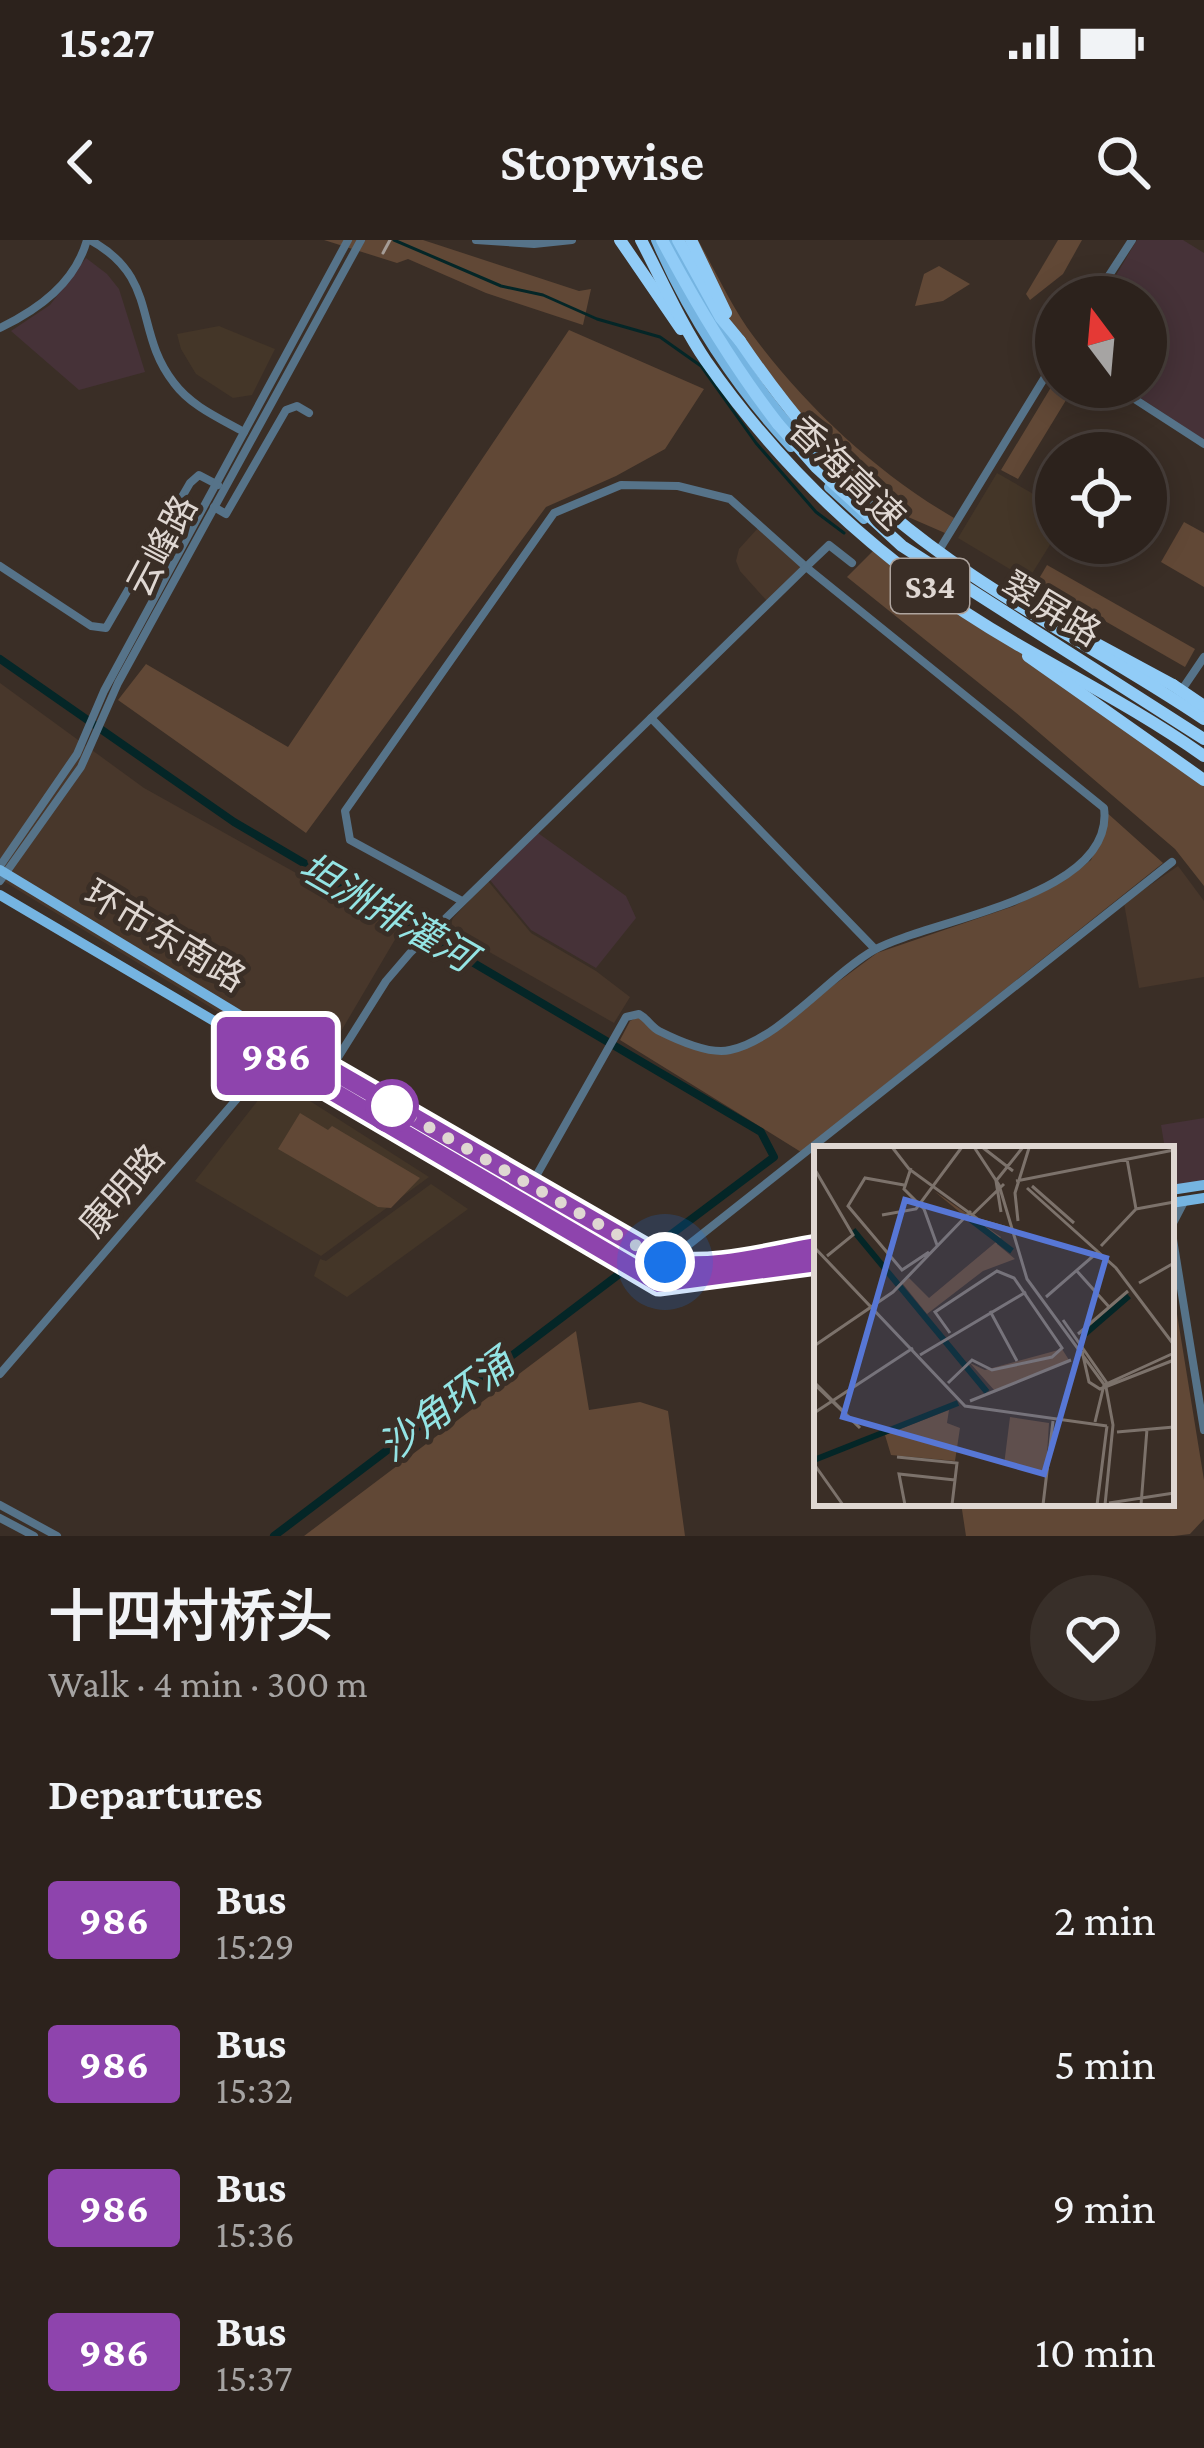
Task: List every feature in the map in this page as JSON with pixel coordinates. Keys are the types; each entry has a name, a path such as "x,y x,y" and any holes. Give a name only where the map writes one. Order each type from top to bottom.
{"highway":[{"path":"620,240 704,358"},
{"name":"香海高速","path":"640,240 704,358 803,481 848,524 1014,643 1154,721 1204,756"},
{"path":"667,240 790,413 871,497 964,569 1204,721"},
{"name":"香海高速","path":"667,240 692,297 749,387 816,467 860,510 956,583 1204,738"},
{"path":"691,240 740,341"},
{"path":"1028,608 1149,669 1204,706"},
{"path":"1014,643 1043,670 1204,780"}],"main road":[{"name":"翠屏路","path":"667,240 722,334 782,419 844,484 937,553 1204,721"},
{"name":"环市东南路","path":"2,873 330,1070 665,1262 680,1265 814,1247"},
{"name":"环市东南路","path":"0,896 659,1283 814,1262"},
{"path":"1174,1190 1204,1185"},
{"path":"1174,1203 1204,1198"}],"street":[{"path":"0,328 63,286 88,240 111,251 132,275 160,359 174,384 196,405 248,434"},
{"name":"云峰路","path":"2,873 82,755 109,692 218,485 361,240"},
{"path":"476,240 512,244 572,240"},
{"path":"1109,276 1132,240"},
{"name":"云峰路","path":"109,692 214,507 347,241"},
{"path":"937,553 1035,394"},
{"path":"214,507 226,514 283,413 291,407 306,411"},
{"path":"1148,408 1204,444"},
{"path":"0,566 91,626 106,628 190,483 199,476 218,485"},
{"path":"462,901 350,840 345,812 554,513 621,485 678,486 730,499 806,567 1104,808 1105,820 1088,857 1068,874 1012,902 875,950 752,1041 730,1050 706,1048 656,1030 639,1014 626,1017 531,1185"},
{"path":"330,1070 386,981 462,901 829,545 852,563"},
{"path":"1173,702 1204,657"},
{"path":"651,718 875,950"},
{"path":"665,1262 1172,862"},
{"name":"康明路","path":"0,1374 285,1043"},
{"path":"1174,1219 1186,1201"},
{"path":"1174,1245 1204,1430"},
{"path":"680,1265 682,1250"},
{"path":"0,1505 56,1536"},
{"path":"0,1518 34,1536"}],"shaded area":[{"path":"324,240 423,240 579,291 591,289 583,325 486,293 408,259 397,263"},
{"path":"682,240 698,240 746,326 821,414 871,460 954,518 945,533 876,503 732,334"},
{"path":"1058,240 1082,240 1063,274 1037,276"},
{"path":"1137,240 1183,240 1204,253 1204,440 1156,408 1167,408 1167,276 1116,276"},
{"path":"86,258 119,289 145,372 79,390 11,331 50,305"},
{"path":"939,266 970,284 943,301 915,306 924,274"},
{"path":"1035,279 1035,296 1030,300 1026,294"},
{"path":"219,326 275,349 252,395 233,398 196,374 181,349 177,334"},
{"path":"569,330 704,389 665,449 546,507 306,833 118,700 146,664 288,747"},
{"path":"1038,408 1061,408 1047,432 1035,432 1035,451 1018,479 1001,470"},
{"path":"997,473 1035,495 1038,564 1028,580 958,538"},
{"path":"1184,522 1204,533 1204,587 1164,564"},
{"path":"758,528 803,567 767,601 736,561 739,549"},
{"path":"874,550 1128,726 1204,786 1204,886 1175,849 847,577"},
{"path":"1047,565 1195,649 1185,667 1037,582"},
{"path":"0,683 144,788 400,931 317,1072 0,879"},
{"path":"1105,811 1163,863 801,1152 620,1040 630,1021 638,1017 704,1050 753,1045 877,953 1014,906 1069,877 1091,860 1108,821"},
{"path":"538,833 626,896 636,918 596,968 531,930 490,880"},
{"path":"1178,866 1204,901 1204,977 1139,988 1124,903"},
{"path":"488,881 531,933 630,997 614,1023 449,929 453,918"},
{"path":"288,1087 429,1177 321,1256 195,1181 266,1090"},
{"path":"300,1113 328,1130 332,1126 420,1178 391,1208 378,1207 278,1149"},
{"path":"1204,1118 1204,1181 1174,1186 1174,1146 1164,1146 1161,1125"},
{"path":"431,1184 468,1209 347,1297 314,1276 320,1259 326,1261"},
{"path":"1174,1295 1204,1480 1204,1519 1190,1534 1174,1536 966,1536 961,1506 1174,1506"},
{"path":"576,1331 589,1410 640,1402 668,1411 685,1536 304,1536"}],"waterway":[{"path":"394,240 501,286 543,295 597,319 660,337 701,366 756,443 816,512 844,533"},
{"name":"坦洲排灌河","path":"0,659 234,822 761,1132 774,1157 669,1236"},
{"name":"沙角环涌","path":"274,1536 618,1275"}],"tram line":[{"path":"383,253 390,240"}],"bus line":[{"name":"986","path":"814,1247 709,1263 665,1262 285,1043 274,1057 659,1283 814,1262"}],"route":[{"path":"392,1106 665,1262"}]}
